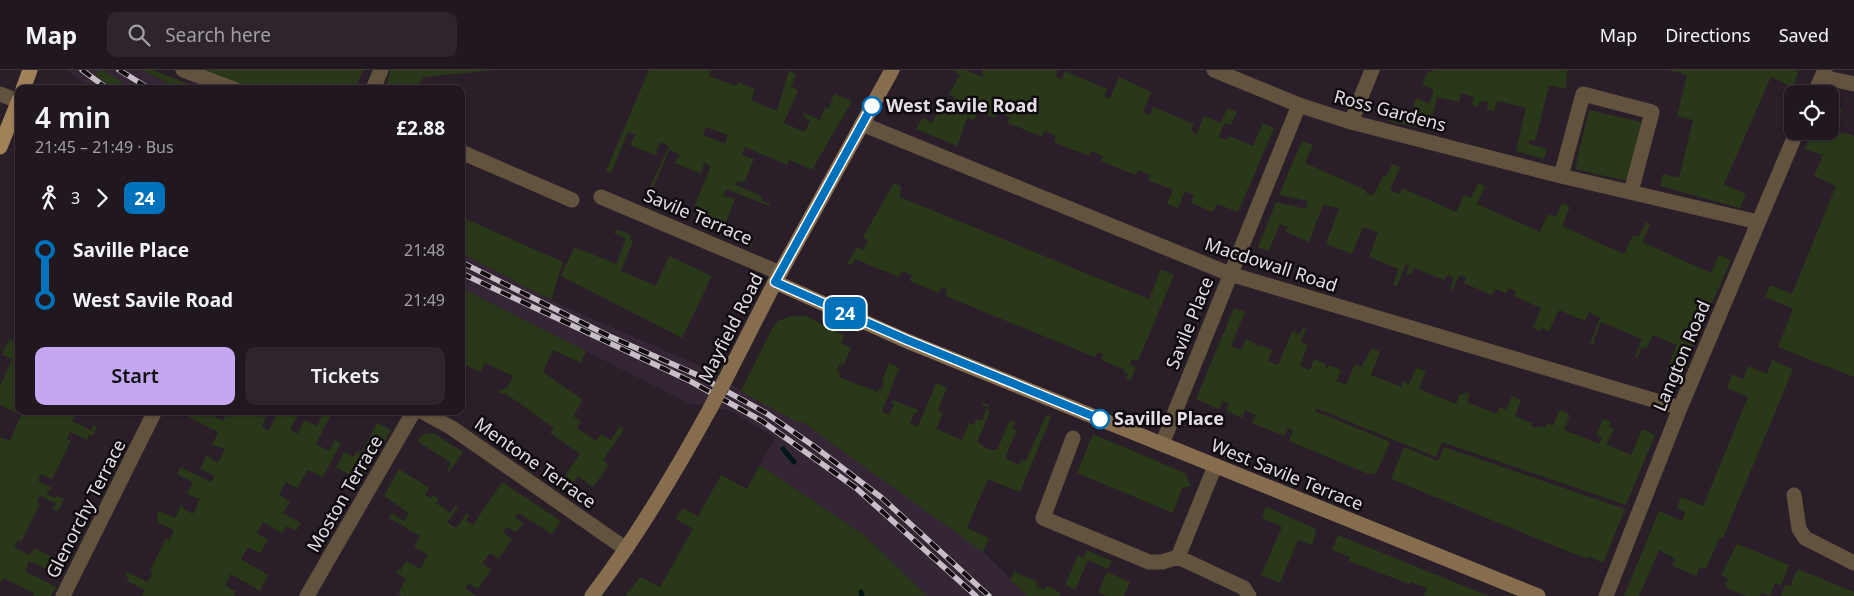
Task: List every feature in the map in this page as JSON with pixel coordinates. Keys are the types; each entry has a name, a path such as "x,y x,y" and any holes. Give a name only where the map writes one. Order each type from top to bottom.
{"main road":[{"path":"24,85 30,70"},
{"path":"0,147 15,111"}],"street":[{"path":"183,70 223,85"},
{"path":"375,85 381,70"},
{"name":"Ross Gardens","path":"1214,70 1299,105 1351,122 1561,176 1758,222"},
{"path":"1351,122 1372,70"},
{"name":"Mayfield Road","path":"592,596 626,549 672,477 890,71"},
{"path":"1818,85 1823,73 1854,84"},
{"path":"0,94 15,102"},
{"path":"1561,176 1583,94 1652,112 1631,192"},
{"name":"Savile Place","path":"1162,444 1299,105"},
{"name":"Macdowall Road","path":"862,124 1230,274 1680,408"},
{"name":"Langton Road","path":"1606,596 1680,408 1793,140"},
{"path":"465,154 572,200"},
{"name":"Savile Terrace","path":"601,197 778,278"},
{"name":"West Savile Terrace","path":"778,278 907,340 1521,593 1538,596"},
{"name":"Glenorchy Terrace","path":"63,596 153,415"},
{"name":"Moston Terrace","path":"307,596 412,415"},
{"name":"Mentone Terrace","path":"428,415 452,428 626,549"},
{"path":"1074,438 1043,518 1149,562 1162,562 1178,557 1244,588 1249,596"},
{"path":"1178,557 1215,466"},
{"path":"1794,495 1799,529 1804,538 1854,563"}],"shaded area":[{"path":"68,70 142,70 172,85 85,85"},
{"path":"465,255 554,302 707,369 765,406 767,404 801,421 979,548 1028,596 927,596 865,536 760,465 775,438 731,411 689,403 465,290"}],"green space":[{"path":"99,70 103,70 126,85 109,85 95,75"},
{"path":"142,70 152,70 191,85 172,85"},
{"path":"199,70 363,70 357,85 242,85"},
{"path":"390,70 495,70 424,77 418,85 387,85"},
{"path":"649,70 711,70 709,76 736,86 738,82 755,89 751,100 777,111 789,71 796,74 791,87 798,90 784,123 805,132 810,120 803,116 804,113 820,120 825,107 829,108 834,94 852,101 812,170 789,160 787,165 745,147 742,155 754,159 744,183 738,181 734,184 762,196 761,200 770,204 769,206 726,189 723,196 735,199 725,225 714,219 711,226 753,244 752,247 692,223 698,209 694,207 711,166 704,163 701,174 675,163 680,154 669,150 652,190 649,189 669,146 660,142 656,152 657,156 630,145 635,135 628,132 611,173 606,171","holes":["706,127 728,135 725,144 703,135"]},
{"path":"952,70 965,70 983,77 982,70 1058,70 1056,77 1062,79 1065,71 1107,89 1104,96 1110,99 1119,77 1151,92 1143,112 1150,115 1153,107 1194,124 1191,131 1197,134 1204,116 1221,123 1227,108 1237,112 1231,125 1224,123 1219,137 1227,140 1229,136 1253,146 1263,123 1274,128 1238,212 1217,204 1213,212 1191,203 1194,195 1185,191 1178,208 1167,204 1173,190 1148,180 1150,175 1138,170 1136,175 1101,161 1103,156 1091,151 1089,156 1054,142 1056,136 1044,131 1042,137 1008,123 1010,117 998,112 995,118 978,111 974,120 967,118 957,146 916,129 923,117 932,123 941,107 948,110 955,98 949,94 960,75"},
{"path":"1433,70 1567,70 1566,89 1549,85 1535,141 1529,140 1529,144 1547,149 1544,159 1516,151 1526,108 1497,101 1494,111 1487,109 1488,102 1480,101 1478,107 1472,105 1474,97 1461,93 1459,102 1437,97 1432,117 1425,116 1420,128 1388,121 1391,113 1410,120 1416,98 1429,103 1434,90 1422,84 1428,71 1432,72"},
{"path":"1668,70 1799,70 1794,85 1789,85 1771,77 1724,184 1746,194 1740,208 1660,186 1663,174 1679,178 1693,120 1677,116 1687,75"},
{"path":"1839,108 1842,109 1839,120"},
{"path":"1589,110 1641,122 1627,181 1575,169"},
{"path":"1839,132 1854,136 1854,377 1778,347 1793,309 1765,297 1770,285 1792,294 1836,186 1814,176 1823,155 1805,149 1808,140 1839,140"},
{"path":"1302,141 1313,145 1305,163 1366,190 1366,193 1373,196 1383,176 1386,177 1392,164 1400,167 1390,190 1399,194 1402,188 1456,212 1464,195 1471,198 1478,183 1485,186 1477,204 1540,232 1548,214 1556,217 1562,203 1570,207 1562,226 1624,254 1633,235 1639,237 1646,222 1650,224 1642,242 1711,273 1719,255 1731,260 1681,374 1667,369 1677,345 1653,335 1647,348 1642,347 1637,358 1635,357 1642,339 1601,322 1593,342 1597,346 1590,343 1600,318 1589,312 1585,321 1559,310 1549,331 1542,328 1540,331 1533,328 1541,308 1514,296 1516,291 1509,288 1506,293 1495,289 1492,295 1464,283 1466,278 1459,275 1452,291 1450,289 1454,278 1447,275 1444,280 1414,268 1410,275 1406,274 1409,266 1406,264 1397,286 1393,285 1399,269 1369,257 1378,232 1363,227 1352,254 1326,244 1339,208 1323,205 1309,242 1286,232 1288,227 1280,224 1269,251 1258,247 1276,202 1306,209 1308,201 1279,195"},
{"path":"894,183 901,186 900,197 1149,299 1161,269 1174,275 1138,361 1132,359 1130,365 1136,367 1131,380 1126,378 1128,374 1124,373 1125,370 1101,360 1103,354 1098,352 1095,357 945,296 947,289 942,287 939,293 910,281 912,275 902,271 899,277 855,259 852,265 847,264 857,247 863,250 868,240 863,237"},
{"path":"465,219 563,262 551,300 465,255"},
{"path":"616,229 631,235 630,240 633,241 621,271 656,286 669,256 712,276 682,338 561,276 574,247 616,264 626,239 614,233"},
{"path":"465,290 586,351 581,363 553,350 543,372 583,400 573,416 581,421 577,428 596,441 601,434 611,440 620,426 624,429 603,460 609,465 593,487 578,476 567,492 558,486 580,454 550,433 554,428 505,393 500,394 498,391 507,388 513,376 485,363 480,372 465,365"},
{"path":"1234,308 1245,312 1231,346 1241,350 1246,339 1257,344 1257,348 1260,345 1272,350 1268,361 1278,365 1292,331 1300,334 1303,328 1306,329 1301,342 1308,345 1300,366 1310,370 1314,359 1326,364 1326,369 1329,365 1341,370 1336,381 1346,385 1355,364 1361,367 1372,348 1380,352 1371,375 1401,387 1403,381 1409,384 1416,368 1426,371 1419,389 1456,404 1460,394 1464,395 1465,392 1470,394 1467,402 1496,414 1500,407 1506,410 1512,396 1521,400 1515,416 1532,423 1531,426 1536,428 1538,426 1545,428 1547,423 1553,426 1560,409 1570,415 1564,430 1599,444 1602,437 1596,435 1603,419 1611,422 1609,427 1614,429 1606,444 1631,455 1642,429 1655,435 1626,505 1442,442 1436,457 1316,408 1315,411 1390,442 1376,474 1372,473 1371,475 1289,441 1293,430 1288,428 1285,436 1252,423 1256,415 1245,410 1242,418 1226,411 1229,403 1223,401 1219,409 1196,399"},
{"path":"791,316 806,316 844,336 841,343 851,348 844,365 840,364 837,371 840,373 839,377 877,392 878,389 881,390 884,383 882,381 889,363 899,368 882,412 889,415 894,404 891,403 893,400 918,410 917,413 914,413 910,423 918,427 936,383 947,388 938,410 943,413 936,429 962,440 969,423 974,425 976,419 982,421 987,407 982,405 983,403 989,405 987,410 990,412 977,442 990,450 997,450 1010,420 1015,422 1012,428 1017,430 1005,458 1019,465 1022,460 1026,461 1046,415 1051,417 1020,492 988,479 967,528 989,538 983,552 801,421 800,423 741,391 772,329 778,321"},
{"path":"9,339 15,342 15,412 0,405 0,386 12,359 2,355 4,351 0,347 5,349"},
{"path":"1772,360 1793,369 1723,538 1720,537 1706,569 1699,567 1697,576 1672,566 1675,559 1659,550 1639,596 1624,596 1659,511 1682,521 1685,512 1677,508 1681,497 1703,506 1748,397 1727,388 1732,374 1743,379 1748,366 1767,374"},
{"path":"21,415 75,415 72,421 91,430 93,425 97,427 93,436 89,435 87,440 70,432 67,439 71,441 52,479 41,474 38,481 52,488 46,494 64,499 58,511 53,509 56,503 40,496 37,502 40,504 21,542 18,540 14,547 30,555 34,548 52,557 46,569 29,561 25,571 56,587 51,596 33,596 34,593 3,578 0,584 0,437 10,441"},
{"path":"190,415 212,415 223,421 226,415 261,415 266,417 262,427 269,431 276,415 295,415 297,416 290,430 298,434 304,420 317,426 323,415 331,415 316,444 329,451 335,440 341,443 323,477 308,470 297,488 286,482 279,495 290,502 283,513 301,523 296,531 287,526 282,533 263,522 257,533 268,540 260,553 248,547 241,559 268,575 260,591 231,574 225,585 236,592 234,596 142,596 145,590 127,581 129,578 125,576 127,572 148,582 153,573 150,571 166,538 170,540 174,530 157,522 158,518 156,517 159,511 175,518 181,505 185,510 193,514 200,499 187,494 193,482 177,474 180,467 211,482 215,476 200,469 206,455 218,463 225,449 212,445 218,432 189,417"},
{"path":"377,423 391,430 361,481 336,467 344,452 353,457 356,451 361,453"},
{"path":"433,433 463,452 449,472 447,470 451,463 417,441 424,434"},
{"path":"1093,434 1185,473 1191,486 1182,488 1173,513 1077,473"},
{"path":"1404,447 1438,461 1444,447 1625,509 1603,563 1588,556 1587,559 1391,479"},
{"path":"760,465 865,536 927,596 625,596 640,577 660,587 693,529 676,519 682,508 698,516 721,475 747,489"},
{"path":"399,469 429,488 425,495 431,498 433,495 439,500 436,503 450,513 456,505 458,507 447,522 456,528 467,513 469,515 466,520 473,525 502,482 561,521 552,534 518,513 515,517 523,524 516,533 507,527 503,532 512,539 499,559 490,553 482,563 491,570 478,589 469,583 465,588 476,596 402,596 398,593 406,579 396,573 398,570 400,571 406,561 420,569 428,555 414,547 420,536 389,518 392,513 404,521 409,513 384,496"},
{"path":"1266,507 1314,528 1316,533 1312,545 1298,540 1280,583 1261,575 1282,527 1262,518"},
{"path":"1338,535 1489,596 1424,596 1427,588 1410,582 1409,584 1349,561 1350,557 1332,550"},
{"path":"1737,544 1789,565 1781,585 1775,583 1770,596 1762,592 1760,596 1746,596 1725,587 1728,578 1721,575"},
{"path":"1087,550 1112,561 1108,569 1088,560 1075,590 1065,585 1078,555 1084,558"},
{"path":"1798,569 1854,592 1854,596 1781,596 1785,585 1790,586"},
{"path":"1014,572 1038,582 1036,586 1045,590 1047,586 1061,593 1060,596 1028,596 1010,580"},
{"path":"1107,572 1130,582 1124,596 1107,596 1098,592"}],"waterway":[{"path":"783,449 794,462"},
{"path":"861,592 862,596"}],"railway":[{"path":"82,70 103,85"},
{"path":"119,70 143,85"},
{"path":"465,264 609,336 695,374 766,413 815,447 882,498 989,596"},
{"path":"465,275 690,381 762,421 856,488 976,596"}],"bus line":[{"name":"24","path":"872,106 775,282 907,340 1100,419"}],"place":[{"name":"West Savile Road","path":"872,106"},
{"name":"Saville Place","path":"1100,419"}]}
